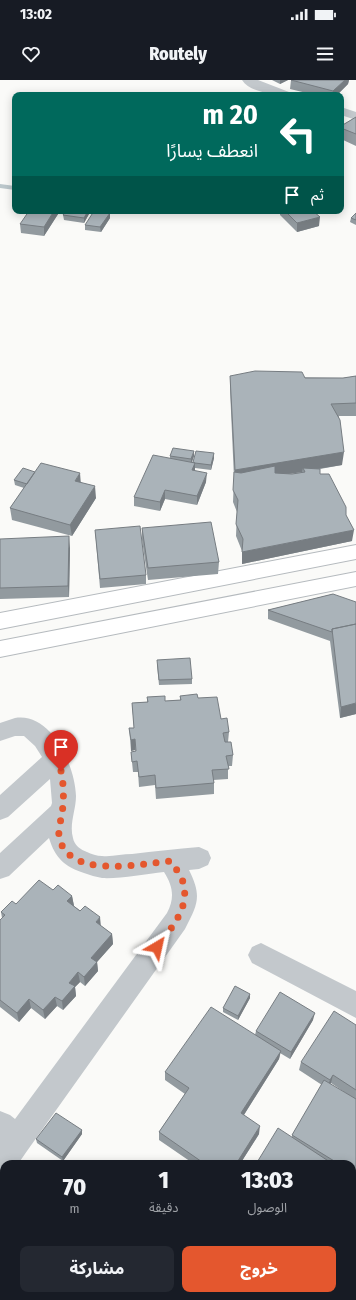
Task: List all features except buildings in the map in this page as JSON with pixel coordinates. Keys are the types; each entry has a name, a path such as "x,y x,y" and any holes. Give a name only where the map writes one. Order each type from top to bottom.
{"main road":[{"path":"0,621 356,552"},
{"path":"0,648 356,579"}],"street":[{"path":"248,80 275,92"},
{"path":"344,112 356,116"},
{"path":"0,732 19,727 29,727 37,731 55,760 61,771 64,784 59,834 63,846 69,854 79,861 102,867 199,858"},
{"path":"0,810 55,760"},
{"path":"0,868 62,811"},
{"path":"1,1160 8,1133 176,921 182,910 185,899 185,888 182,878 170,861"},
{"path":"261,955 356,1006"}],"waterway":[{"path":"0,186 12,188"}],"route":[{"path":"61,771 64,784 64,797 59,834 63,846 69,854 79,861 102,867 170,861 182,878 185,888 185,899 182,910 157,947"}]}
